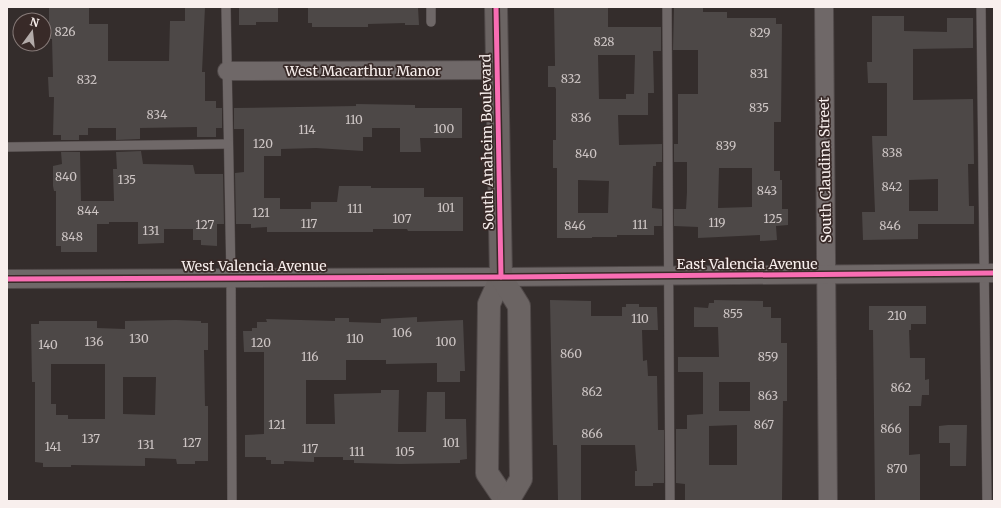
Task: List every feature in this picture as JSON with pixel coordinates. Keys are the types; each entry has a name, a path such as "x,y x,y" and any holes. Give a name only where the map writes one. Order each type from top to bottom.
{"main road":[{"name":"South Anaheim Boulevard","path":"496,7 501,277 489,304 487,473 507,501 521,480 519,306 501,277"}],"street":[{"name":"South Claudina Street","path":"824,7 828,501"},
{"name":"West Macarthur Manor","path":"227,71 498,70"},
{"name":"East Valencia Avenue","path":"501,277 990,273"},
{"name":"West Valencia Avenue","path":"7,279 501,277"}],"lane":[{"path":"226,7 231,278 232,501"},
{"path":"431,7 431,22"},
{"path":"667,7 670,501"},
{"path":"981,7 990,273 987,501"},
{"path":"7,146 228,144"}],"building":[{"path":"49,7 89,7 89,24 108,24 108,61 169,61 170,21 185,21 185,7 205,7 202,72 205,72 205,101 216,101 216,108 222,108 222,128 216,128 216,137 197,137 197,127 140,128 140,139 116,140 116,128 88,128 88,135 79,135 79,140 61,140 61,135 53,135 54,97 49,97 48,77 53,77 52,12 49,12"},
{"path":"239,7 278,7 278,22 256,22 256,25 239,25"},
{"path":"308,7 418,7 419,25 405,25 405,23 368,24 368,27 312,27 312,23 308,23"},
{"path":"554,7 608,7 608,27 661,27 661,51 653,51 654,93 648,93 648,115 618,115 619,145 662,144 662,162 656,162 656,166 653,166 652,208 662,209 662,226 654,226 654,235 557,238 557,168 553,168 553,140 556,140 556,89 555,87 548,87 548,66 555,66","holes":["598,55 635,55 634,94 626,94 626,99 599,99","578,180 609,181 608,213 578,213"]},
{"path":"674,7 703,7 703,12 727,12 727,18 776,18 776,24 782,24 781,122 774,122 774,171 780,171 780,180 782,180 782,209 788,209 788,225 776,226 777,240 760,241 760,235 698,238 698,227 674,226 674,209 686,209 687,192 687,162 674,162 674,144 678,144 678,94 698,94 698,50 673,50","holes":["719,168 752,168 752,207 718,208"]},
{"path":"872,16 904,16 904,31 947,32 947,18 973,18 973,48 913,49 913,100 973,99 974,164 968,164 969,206 974,206 974,224 918,224 918,239 863,240 862,212 875,212 872,136 887,136 887,83 868,83 867,62 872,62","holes":["938,179 938,211 909,211 909,180"]},
{"path":"356,104 415,105 415,108 462,108 462,138 420,138 421,152 400,152 400,128 372,128 372,137 363,137 363,151 316,148 281,149 281,156 264,156 264,198 280,198 280,209 311,209 311,202 337,202 339,186 371,186 371,188 424,188 424,197 463,197 463,231 408,231 407,229 373,229 373,232 267,232 267,227 251,228 251,224 236,224 235,173 244,172 244,129 234,129 234,108 356,106"},
{"path":"141,151 143,164 193,165 195,174 223,174 224,224 217,224 217,246 201,245 201,240 193,240 193,229 164,229 164,243 138,244 138,222 109,222 109,224 97,224 97,252 61,252 61,246 56,246 56,191 54,191 53,186 53,166 62,164 61,152 80,152 81,201 114,201 113,169 117,169 116,152"},
{"path":"550,300 591,301 591,316 622,316 622,307 626,307 626,304 639,304 639,307 657,307 658,330 642,330 643,361 647,360 648,376 657,376 658,430 664,430 664,483 653,483 653,486 635,486 635,471 637,471 635,445 581,445 581,501 558,501 557,445 553,445"},
{"path":"714,300 763,301 763,307 771,307 771,318 781,318 781,343 787,343 787,401 783,401 782,501 685,501 685,484 676,483 676,429 687,429 687,415 703,414 703,372 678,372 678,357 719,357 718,327 694,327 694,307 708,308 709,303 714,303","holes":["719,382 750,382 750,411 719,411","737,425 737,465 709,465 709,426"]},
{"path":"869,306 926,306 926,324 911,324 911,330 909,330 910,358 925,358 925,380 929,379 929,395 922,395 921,406 909,406 909,455 920,454 920,501 875,501 873,330 869,330"},
{"path":"417,317 417,322 463,320 465,371 460,371 460,382 437,382 437,363 386,364 386,360 346,360 346,380 306,380 306,424 335,424 334,394 381,393 381,390 399,390 398,432 426,432 427,392 445,392 445,419 466,419 467,459 460,460 460,463 400,464 354,463 354,460 343,460 343,457 314,457 314,462 284,461 284,464 271,464 271,460 266,460 266,457 245,457 245,435 264,434 264,352 244,352 243,331 252,331 252,328 257,328 257,322 267,322 266,319 335,321 335,318 349,318 349,322 381,323 381,319"},
{"path":"176,320 201,321 201,323 208,323 208,350 204,350 205,406 208,406 208,461 195,461 195,464 177,464 176,459 145,458 145,466 71,465 71,467 43,467 43,463 35,462 35,382 32,382 31,324 39,324 39,321 97,321 97,328 125,329 125,321","holes":["51,364 105,364 105,419 68,419 68,415 56,415 56,404 51,404","123,377 156,377 155,415 123,414"]},
{"path":"967,425 966,466 950,466 950,443 939,443 939,426"}],"cycle path":[{"path":"496,7 501,277"},
{"path":"7,279 994,273"}]}
